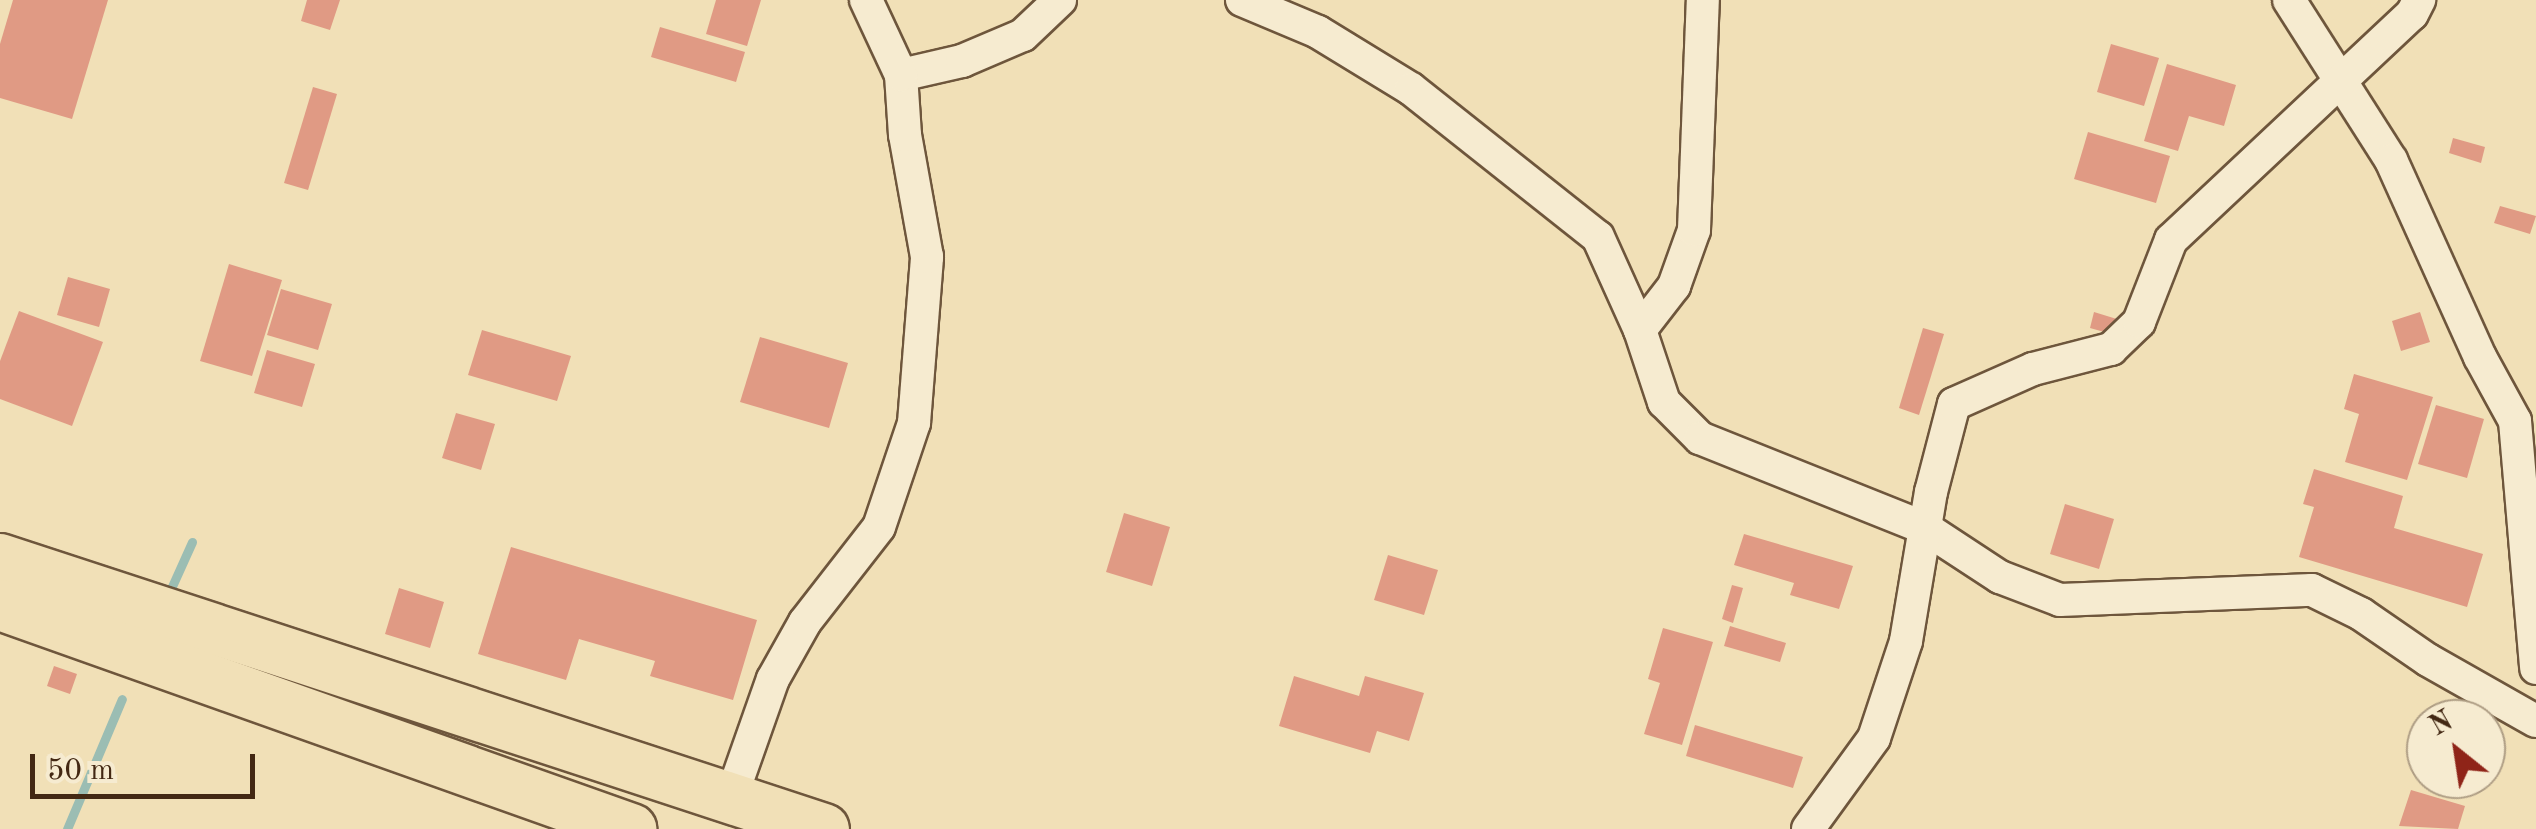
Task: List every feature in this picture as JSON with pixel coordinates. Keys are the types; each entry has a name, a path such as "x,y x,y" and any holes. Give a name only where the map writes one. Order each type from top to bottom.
{"main road":[{"path":"0,560 824,829"},
{"path":"0,605 631,829"}],"street":[{"path":"730,798 773,679 805,622 879,526 914,424 928,257 905,135 901,75 866,0"},
{"path":"901,75 962,61 1023,35 1060,0"},
{"path":"1242,0 1318,32 1411,89 1598,237 1640,330 1664,402 1700,438 1925,528 2000,577 2060,600 2312,590 2361,614 2428,660 2536,720"},
{"path":"1640,330 1674,286 1694,230 1702,0"},
{"path":"2289,0 2391,160 2480,357 2525,416 2536,668"},
{"path":"1808,829 1874,738 1906,641 1925,528 1954,404 2033,369 2111,349 2139,322 2171,240 2412,14 2419,0"}],"building":[{"path":"13,0 108,0 72,119 0,98 0,44"},
{"path":"307,0 340,0 330,30 301,21"},
{"path":"716,0 761,0 747,46 706,34"},
{"path":"660,27 745,52 736,82 651,57"},
{"path":"2111,44 2159,58 2144,106 2097,92"},
{"path":"2167,64 2236,85 2224,126 2189,116 2178,151 2144,141"},
{"path":"313,87 337,94 308,190 284,183"},
{"path":"2088,132 2170,156 2156,203 2074,179"},
{"path":"2453,138 2485,147 2481,163 2449,153"},
{"path":"2500,206 2536,216 2530,234 2494,223"},
{"path":"229,264 282,280 252,376 200,361"},
{"path":"68,277 110,289 99,327 57,315"},
{"path":"281,289 332,304 318,350 267,335"},
{"path":"19,311 103,342 72,426 0,399 0,361"},
{"path":"2094,312 2120,320 2115,335 2090,328"},
{"path":"2420,312 2430,342 2401,351 2392,321"},
{"path":"1923,328 1944,334 1919,415 1899,408"},
{"path":"482,330 571,356 557,401 468,375"},
{"path":"760,337 848,363 829,428 740,402"},
{"path":"267,350 315,364 302,407 254,393"},
{"path":"2354,374 2433,397 2407,480 2345,462 2359,414 2344,409"},
{"path":"2436,405 2484,419 2467,478 2418,464"},
{"path":"456,413 495,424 481,470 442,458"},
{"path":"2314,469 2403,496 2394,528 2483,554 2467,607 2299,557 2314,507 2303,504"},
{"path":"2065,504 2114,519 2099,569 2050,554"},
{"path":"1124,513 1170,527 1152,586 1106,572"},
{"path":"1744,534 1853,566 1839,609 1790,595 1794,583 1734,565"},
{"path":"511,547 757,620 733,700 650,676 655,661 579,639 566,680 478,654"},
{"path":"1388,555 1438,570 1424,615 1374,600"},
{"path":"1732,585 1743,588 1733,623 1722,619"},
{"path":"399,588 444,602 430,648 385,634"},
{"path":"1730,626 1786,643 1780,662 1724,646"},
{"path":"1663,628 1713,642 1682,745 1644,734 1660,683 1648,679"},
{"path":"54,666 77,674 70,694 47,686"},
{"path":"1294,676 1359,696 1365,676 1424,693 1409,741 1377,731 1370,753 1279,726"},
{"path":"1695,725 1803,757 1793,788 1686,756"},
{"path":"2408,799 2441,799 2465,806 2458,829 2399,826"}],"waterway":[{"path":"169,593 192,542"},
{"path":"67,829 122,699"}]}
